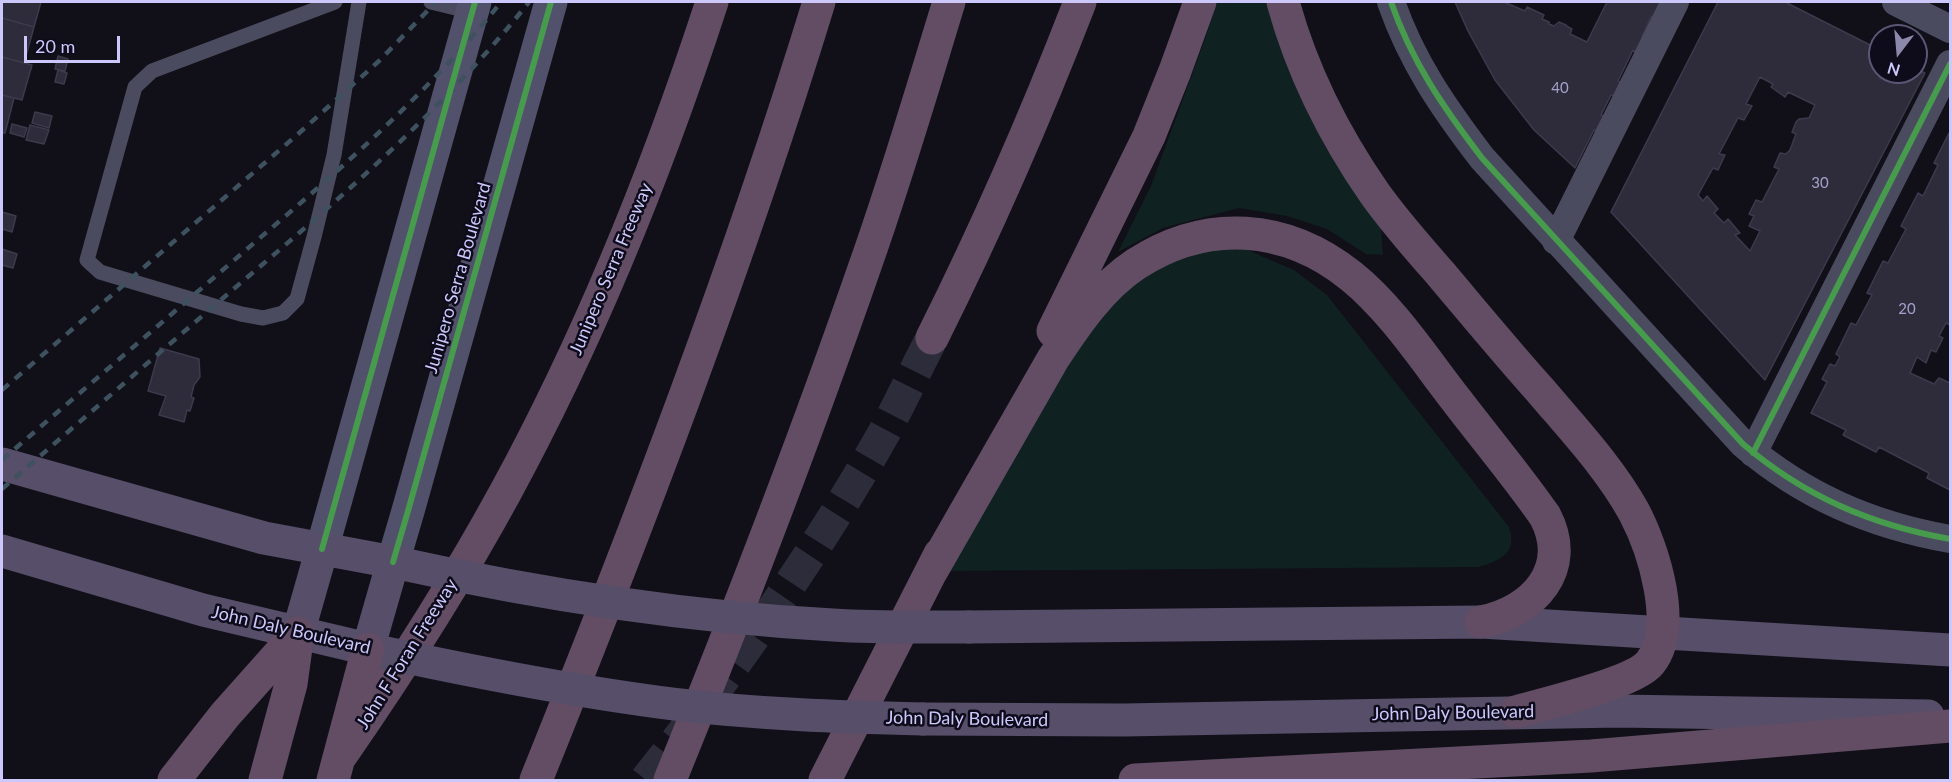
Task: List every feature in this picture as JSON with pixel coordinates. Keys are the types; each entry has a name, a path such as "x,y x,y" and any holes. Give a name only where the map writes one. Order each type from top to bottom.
{"highway":[{"name":"Junipero Serra Freeway","path":"486,526 537,431 618,255 674,114 712,2"},
{"path":"536,780 624,558 707,338 764,173 819,2"},
{"path":"670,780 816,406 866,264 950,2"},
{"path":"932,338 1004,187 1080,2"},
{"path":"825,780 1136,166 1163,102 1200,2"},
{"path":"1283,2 1303,61 1324,110 1349,156 1412,240 1610,474 1643,532 1656,571 1662,605 1662,634 1656,654 1649,663 1633,676 1515,712"},
{"path":"931,572 1053,359 1072,330 1100,296 1135,264 1175,244 1215,234 1235,232 1296,243 1317,253 1353,277 1405,334 1545,516 1552,532 1554,551 1549,576 1543,587 1522,606 1495,619 1481,622"},
{"name":"John F Foran Freeway","path":"324,780 400,667 486,526"},
{"path":"174,780 225,715 298,633"},
{"path":"265,780 291,684 298,633"},
{"path":"333,780 368,649"},
{"path":"1135,780 1591,756 1950,726"}],"main road":[{"name":"Junipero Serra Boulevard","path":"368,649 551,2"},
{"path":"298,633 473,7"},
{"path":"2,464 234,530 322,549 569,596 704,615 835,625 969,627 1481,622 1950,650"},
{"name":"John Daly Boulevard","path":"2,551 203,610 368,649 519,680 674,704 781,714 923,719 1124,720 1619,711 1950,716"}],"street":[{"path":"1391,2 1401,31 1426,79 1482,158 1743,444 1778,472 1813,493 1851,511 1889,526 1950,539"},
{"path":"1556,240 1675,2"},
{"path":"1896,2 1950,30"},
{"path":"1753,453 1950,64"}],"lane":[{"path":"335,2 161,67 152,71 135,87 87,260 100,272 180,297 263,318 283,313 297,299 334,155 359,2"},
{"path":"431,2 473,7"}],"shaded area":[{"path":"1217,2 1271,2 1301,93 1326,148 1381,226 1383,255 1366,254 1327,229 1287,216 1239,208 1163,228 1118,252 1151,186"},
{"path":"1243,248 1294,270 1327,295 1509,527 1511,543 1509,550 1500,559 1478,567 939,571 1089,318 1172,254"}],"building":[{"path":"2,2 41,2 34,27 2,18"},
{"path":"1455,2 1504,2 1525,11 1527,7 1544,15 1542,19 1549,24 1554,26 1559,22 1566,25 1572,29 1570,34 1587,42 1607,2 1659,2 1662,4 1655,19 1651,17 1637,53 1633,50 1618,81 1621,82 1614,96 1611,95 1601,115 1604,116 1596,131 1594,130 1575,168 1534,130 1495,80"},
{"path":"1718,2 1785,2 1868,44 1868,84 1919,84 1765,380 1611,212","holes":["1760,77 1773,84 1771,87 1785,97 1788,92 1815,105 1809,118 1799,119 1796,122 1792,132 1796,134 1790,150 1786,154 1780,153 1774,167 1779,169 1762,202 1756,200 1749,214 1754,216 1749,226 1760,231 1750,251 1735,235 1740,233 1728,219 1724,223 1714,213 1718,209 1707,196 1703,201 1698,195 1713,168 1718,170 1725,155 1719,154 1738,118 1744,120 1752,106 1746,104"]},
{"path":"2,18 34,27 24,63 2,57"},
{"path":"58,56 68,59 65,71 55,69"},
{"path":"2,57 32,65 22,100 2,95"},
{"path":"58,70 67,73 64,84 55,82"},
{"path":"2,95 14,98 5,133 2,133"},
{"path":"35,112 52,116 49,128 32,123"},
{"path":"12,124 27,128 24,137 10,133"},
{"path":"30,125 49,130 44,144 26,140"},
{"path":"1949,133 1950,325 1946,323 1939,336 1943,338 1936,352 1931,350 1926,363 1917,357 1910,373 1934,384 1939,378 1950,383 1950,490 1927,478 1929,473 1879,447 1876,452 1843,435 1846,430 1811,413 1827,382 1822,379 1830,364 1835,366 1840,357 1836,354 1851,323 1856,325 1872,295 1867,293 1883,261 1888,263 1906,229 1901,226 1918,193 1923,196 1938,165 1934,163"},
{"path":"2,212 16,216 12,232 2,229"},
{"path":"2,249 17,254 13,268 2,265"},
{"path":"160,348 199,359 200,377 194,385 191,397 194,398 190,411 187,410 184,422 159,415 166,396 148,391"}],"tunnel":[{"path":"646,780 710,697 802,566 885,431 932,338"}],"railway":[{"path":"2,390 297,135 379,61 436,2"},
{"path":"2,460 380,132 443,69 501,2"},
{"path":"2,489 360,179 465,76 529,2"}],"cycle path":[{"path":"322,549 475,2"},
{"path":"393,562 551,2"},
{"path":"1391,2 1409,45 1430,83 1454,121 1482,158 1743,444 1790,479 1840,506 1893,526 1950,539"},
{"path":"1753,453 1950,64"}]}
